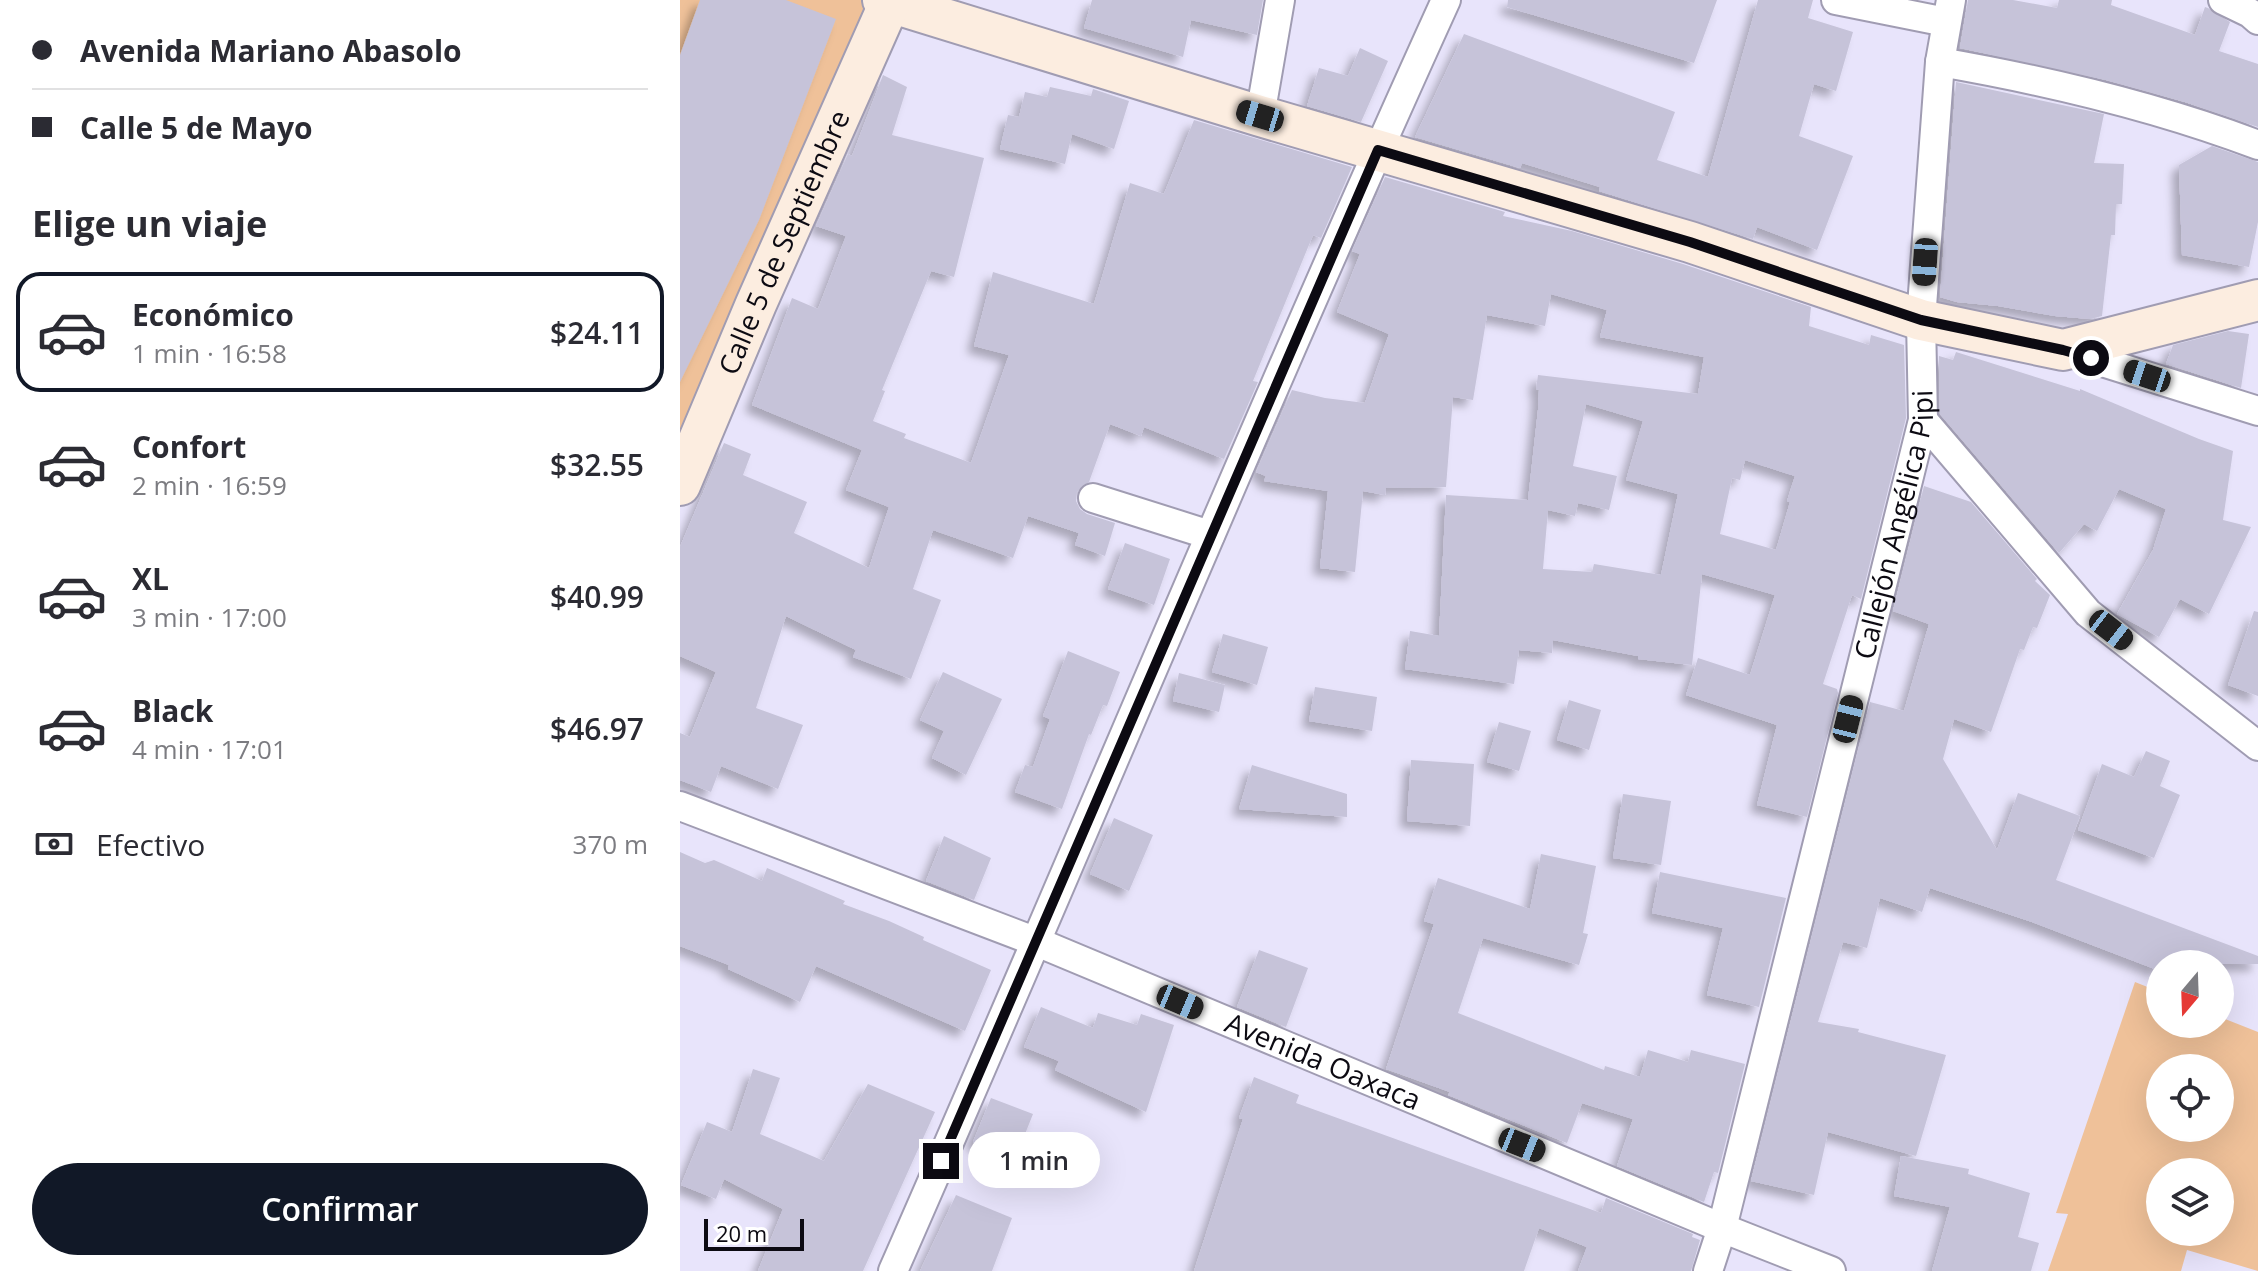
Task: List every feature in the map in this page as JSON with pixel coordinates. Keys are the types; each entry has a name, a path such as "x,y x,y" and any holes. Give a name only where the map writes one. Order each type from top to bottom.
{"street":[{"path":"1260,116 1280,0"},
{"path":"893,1271 1210,535 1446,0"},
{"path":"1836,0 1948,11"},
{"path":"2223,0 2258,20"},
{"path":"888,1 1260,116 1690,242 1921,320 2063,350 2258,411"},
{"name":"Calle 5 de Septiembre","path":"680,485 888,1"},
{"name":"Callejón Angélica Pipi","path":"1708,1271 1722,1228 1923,420 1921,320 1940,62 1948,11"},
{"path":"1940,62 2041,79 2176,116 2258,145"},
{"path":"2063,350 2258,300"},
{"path":"1923,420 2088,613 2258,746"},
{"path":"1093,498 1210,535"},
{"name":"Avenida Oaxaca","path":"680,806 1037,942 1831,1271"}],"shaded area":[{"path":"680,0 891,0 680,491"},
{"path":"2135,982 2146,986 2146,1038 2234,1038 2234,1023 2258,1032 2258,1271 2187,1250 2181,1271 2048,1271 2068,1214 2056,1213"}],"building":[{"path":"700,0 786,0 836,19 759,220 680,382 680,55"},
{"path":"1092,0 1263,0 1257,35 1191,20 1183,57 1084,28"},
{"path":"1508,0 1717,0 1694,63 1507,7"},
{"path":"1758,0 1813,0 1808,18 1853,32 1836,91 1814,84 1799,136 1853,156 1817,250 1757,227 1753,239 1599,191 1600,187 1522,163 1520,168 1415,137 1464,34 1675,112 1657,160 1708,177"},
{"path":"1968,0 2013,0 2057,8 2059,0 2112,0 2111,5 2195,35 2205,7 2208,8 2230,22 2219,51 2258,64 2258,127 2106,80 1960,48"},
{"path":"1360,48 1388,61 1361,122 1307,106 1319,68 1348,76"},
{"path":"883,75 907,87 892,135 984,158 954,277 931,271 882,390 885,391 873,421 906,434 904,438 971,463 1009,355 974,346 993,272 1094,304 1130,183 1164,194 1194,120 1352,167 1321,238 1313,235 1253,381 1258,382 1224,459 1144,427 1141,436 1110,424 1089,482 1077,492 1076,501 1087,514 1115,523 1105,556 1075,545 1079,533 1028,516 1013,558 933,530 913,589 941,600 911,679 853,657 856,650 786,616 756,708 803,725 778,789 721,766 711,792 680,780 680,733 690,737 716,672 680,656 680,547 724,443 751,454 743,475 807,502 794,533 869,568 889,507 846,490 862,450 752,405 792,298 818,309 846,236 816,226 848,154 852,156"},
{"path":"1956,82 2104,114 2094,163 2124,164 2122,204 2116,204 2115,235 2111,235 2102,316 2090,319 2055,316 1940,297"},
{"path":"1050,87 1091,96 1093,89 1129,101 1114,149 1072,134 1065,164 1000,149 1008,115 1019,117 1025,92 1047,97"},
{"path":"2212,146 2258,162 2258,222 2249,267 2182,255 2179,165"},
{"path":"1385,177 1505,212 1503,216 1572,231 1683,264 1811,307 1809,326 1869,345 1871,335 1904,345 1906,418 1861,599 1852,595 1823,684 1837,689 1838,693 1807,817 1757,805 1777,725 1686,695 1698,658 1750,675 1775,595 1702,574 1692,665 1638,659 1638,656 1553,640 1552,653 1519,650 1514,684 1405,669 1410,631 1439,636 1446,495 1528,500 1538,410 1538,375 1698,394 1704,357 1600,337 1607,310 1551,294 1545,326 1487,315 1473,400 1453,397 1446,487 1386,488 1385,495 1363,491 1355,572 1320,568 1328,491 1264,481 1266,476 1256,472 1292,390 1365,403 1389,334 1337,312 1360,254 1352,251","holes":["1586,404 1643,421 1626,480 1678,494 1661,575 1594,564 1592,572 1543,569 1548,510 1575,516 1578,503 1609,510 1617,476 1573,466","1745,460 1795,476 1776,550 1720,534 1732,478 1740,480"]},
{"path":"2228,331 2249,334 2241,388 2166,364 2173,345"},
{"path":"1956,352 2080,389 2233,451 2223,520 2251,527 2209,614 2180,599 2159,637 2117,614 2153,550 2166,509 2119,489 2097,531 2084,524 2059,553 1940,414 1939,356 1953,360"},
{"path":"1924,486 1971,502 2050,595 2037,628 2033,627 2024,650 2020,649 1991,732 1954,719 1943,759 1997,850 2018,793 2080,816 2056,880 2258,956 2258,964 2234,964 2234,950 2146,950 2146,966 2032,922 1930,888 1922,912 1880,898 1867,948 1843,942 1818,1022 1859,1029 1858,1032 1946,1055 1916,1156 1828,1132 1814,1195 1751,1181 1870,702 1904,711 1929,624 1893,611"},
{"path":"1125,543 1170,559 1154,605 1108,589"},
{"path":"2254,611 2258,612 2258,696 2228,685"},
{"path":"1223,634 1268,647 1257,685 1212,672"},
{"path":"1068,651 1120,672 1107,706 1103,705 1089,734 1062,809 1015,792 1025,765 1033,767 1050,719 1043,716"},
{"path":"943,672 1002,699 966,775 932,758 944,731 920,720"},
{"path":"1179,673 1225,685 1219,712 1173,701"},
{"path":"1315,687 1377,697 1372,731 1309,721"},
{"path":"1569,700 1601,710 1589,750 1557,740"},
{"path":"1499,722 1531,731 1519,771 1487,762"},
{"path":"2146,751 2170,761 2160,786 2180,795 2154,858 2078,830 2102,764 2134,777"},
{"path":"1411,760 1474,764 1470,826 1407,821"},
{"path":"1252,765 1347,794 1347,817 1239,809"},
{"path":"1623,794 1671,801 1661,865 1613,858"},
{"path":"1114,818 1153,835 1129,891 1090,874"},
{"path":"944,836 991,858 974,900 926,881"},
{"path":"680,852 705,863 714,860 762,881 767,868 991,970 965,1031 816,966 800,1002 728,969 729,965 680,946"},
{"path":"1541,854 1596,866 1583,933 1588,934 1579,965 1483,938 1458,1013 1604,1070 1605,1066 1640,1077 1648,1050 1688,1062 1691,1050 1745,1064 1718,1173 1714,1172 1704,1202 1617,1166 1633,1119 1582,1103 1567,1143 1448,1095 1450,1092 1386,1069 1434,924 1424,921 1438,878 1530,909"},
{"path":"1660,872 1786,898 1759,1007 1707,995 1723,928 1652,913"},
{"path":"1259,950 1308,968 1286,1027 1237,1007"},
{"path":"1041,1007 1093,1028 1098,1013 1137,1025 1141,1014 1174,1025 1146,1112 1055,1070 1059,1061 1024,1047"},
{"path":"753,1069 780,1078 760,1134 824,1161 868,1084 935,1112 863,1271 758,1271 783,1209 724,1179 716,1199 681,1185 707,1122 732,1132"},
{"path":"1254,1077 1299,1095 1296,1103 1517,1183 1601,1213 1606,1198 1693,1234 1692,1237 1700,1240 1691,1271 1578,1271 1587,1247 1539,1228 1524,1271 1194,1271"},
{"path":"991,1098 1033,1114 1015,1159 973,1142"},
{"path":"1901,1156 1969,1169 1968,1174 2030,1193 2018,1237 2039,1243 2031,1271 1932,1271 1950,1207 1894,1196"},
{"path":"956,1195 1012,1218 992,1271 920,1271"}],"route":[{"path":"941,1161 1378,150 1690,242 1921,320 2091,358"}]}
